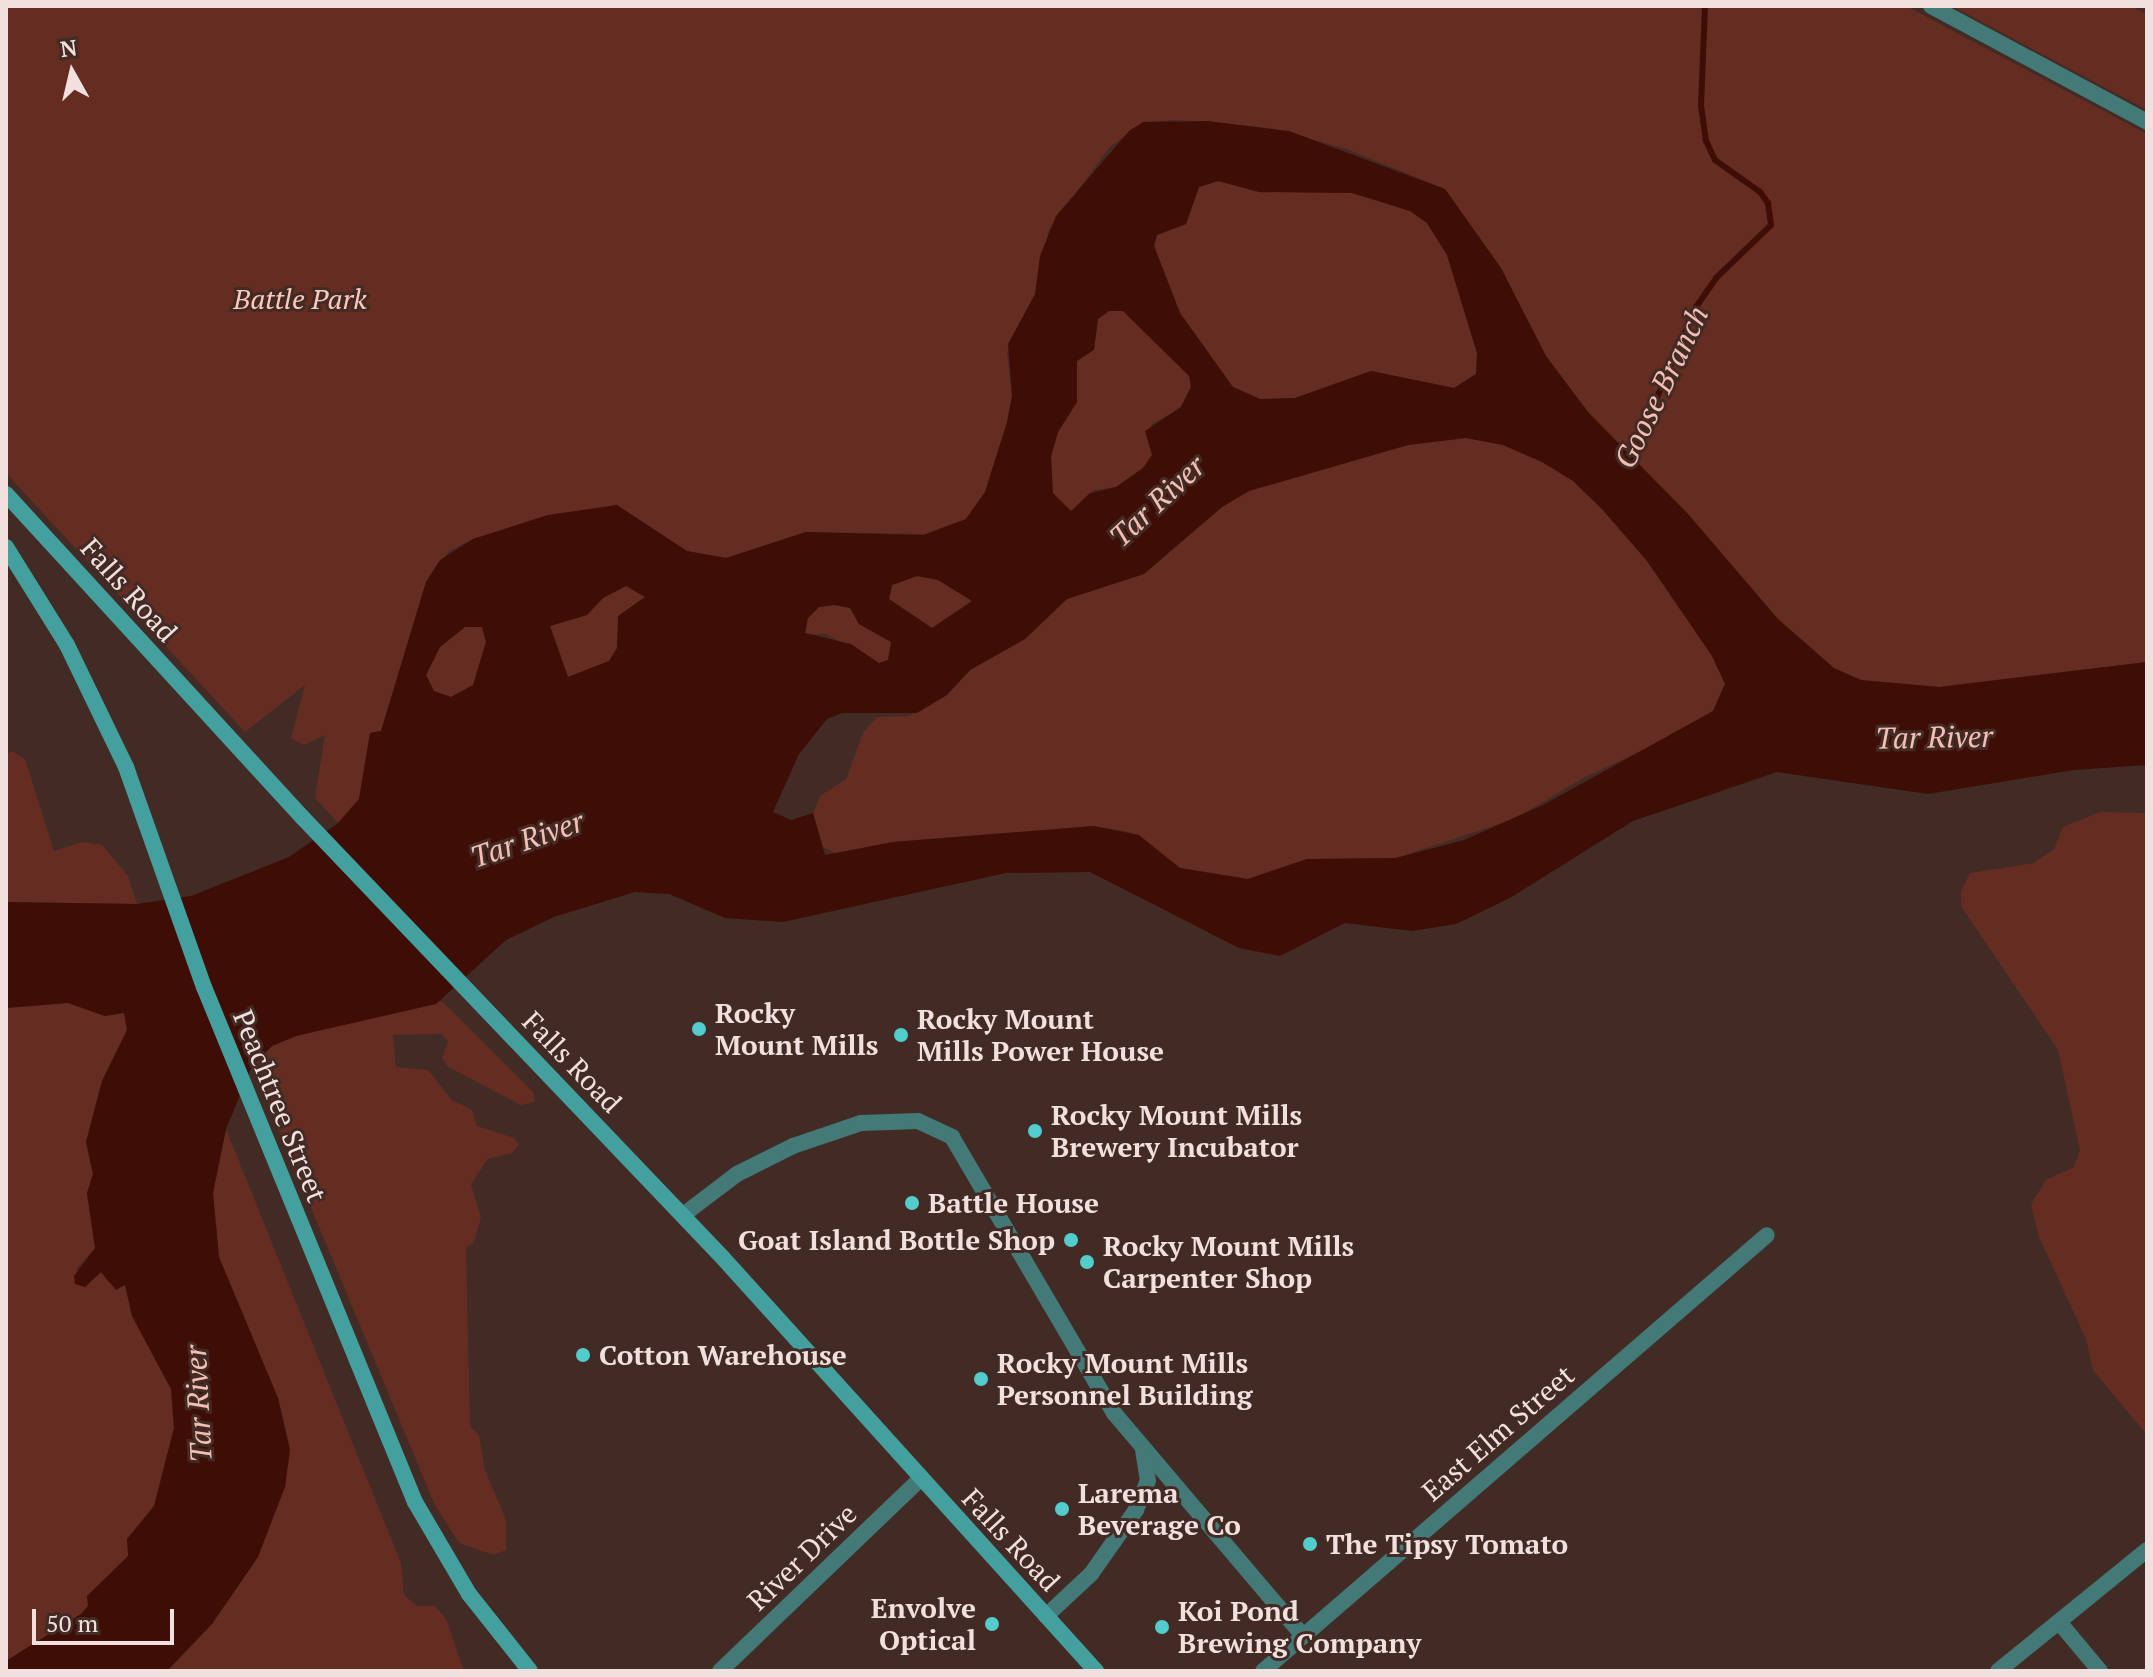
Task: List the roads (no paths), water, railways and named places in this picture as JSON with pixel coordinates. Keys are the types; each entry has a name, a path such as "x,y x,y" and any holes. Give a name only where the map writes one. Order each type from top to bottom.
{"main road":[{"name":"Falls Road","path":"6,494 303,818 683,1215 919,1480 1096,1671"},
{"name":"Peachtree Street","path":"6,547 94,696 145,821 204,987 415,1502 446,1559 530,1671"}],"street":[{"path":"1931,6 2147,122"},
{"path":"683,1215 737,1174 793,1146 861,1123 918,1121 952,1137 1076,1356 1142,1448 1303,1636"},
{"name":"East Elm Street","path":"1263,1671 1767,1235"},
{"path":"1046,1616 1091,1574 1136,1510 1148,1481 1142,1448"},
{"name":"River Drive","path":"720,1671 919,1480"},
{"path":"1998,1671 2147,1550"},
{"path":"2059,1622 2100,1671"}],"water":[{"name":"Tar River","path":"1208,121 1289,131 1445,189 1501,268 1546,356 1588,412 1689,515 1778,619 1834,668 1861,680 1939,687 2147,662 2147,765 2074,770 1928,794 1777,772 1633,821 1510,898 1456,924 1412,931 1345,923 1280,956 1239,948 1090,872 1006,873 783,922 725,918 669,894 635,892 554,917 506,940 436,1004 296,1036 272,1046 252,1066 226,1129 213,1193 219,1257 278,1398 290,1450 285,1487 258,1557 212,1624 167,1671 6,1671 6,1661 81,1614 88,1606 87,1596 128,1556 127,1539 154,1506 174,1428 171,1389 132,1316 125,1285 116,1290 101,1272 85,1287 75,1284 74,1276 95,1248 87,1193 93,1174 86,1142 102,1081 127,1030 124,1013 105,1016 68,1003 6,1008 6,902 137,904 191,896 289,857 338,823 359,799 370,733 381,731 426,582 440,560 473,539 548,515 617,505 687,551 726,558 806,532 923,535 966,519 985,492 1007,422 1012,396 1008,344 1035,294 1040,256 1056,216 1129,131 1143,122","holes":["1218,181 1259,192 1352,193 1410,211 1427,223 1447,255 1477,353 1476,374 1454,388 1371,371 1295,398 1260,399 1233,387 1180,313 1154,246 1157,235 1186,224 1199,187","1109,311 1123,311 1189,376 1191,387 1181,407 1145,431 1152,455 1143,468 1116,487 1090,493 1071,511 1053,493 1051,456 1058,432 1077,402 1077,361 1094,350 1098,319","1466,438 1503,445 1542,462 1573,481 1602,509 1647,561 1712,656 1725,684 1713,711 1543,805 1464,840 1396,858 1307,859 1248,879 1180,868 1139,835 1094,826 893,842 825,855 813,813 791,820 773,812 799,754 827,719 842,713 917,713 947,695 970,670 1025,639 1067,599 1144,574 1222,507 1249,491 1408,445","917,576 938,580 972,601 932,628 889,599 892,585","626,586 645,597 618,616 617,648 609,661 568,677 550,626 587,615 603,598","834,605 850,608 859,624 891,642 888,660 879,663 851,644 805,633 808,618 819,607","465,627 482,627 486,642 473,685 451,697 434,691 426,675 440,647"]}],"waterway":[{"name":"Goose Branch","path":"1629,463 1696,307 1716,278 1771,225 1768,203 1760,192 1715,160 1706,141 1701,106 1705,6"}],"place":[{"name":"Rocky Mount Mills","path":"699,1029"},
{"name":"Rocky Mount Mills Power House","path":"901,1035"},
{"name":"Rocky Mount Mills Brewery Incubator","path":"1035,1131"},
{"name":"Battle House","path":"912,1203"},
{"name":"Goat Island Bottle Shop","path":"1071,1240"},
{"name":"Rocky Mount Mills Carpenter Shop","path":"1087,1262"},
{"name":"Cotton Warehouse","path":"583,1355"},
{"name":"Rocky Mount Mills Personnel Building","path":"981,1379"},
{"name":"Larema Beverage Co","path":"1062,1509"},
{"name":"The Tipsy Tomato","path":"1310,1544"},
{"name":"Envolve Optical","path":"992,1624"},
{"name":"Koi Pond Brewing Company","path":"1162,1627"}],"park label":[{"name":"Battle Park","path":"300,299"}]}
